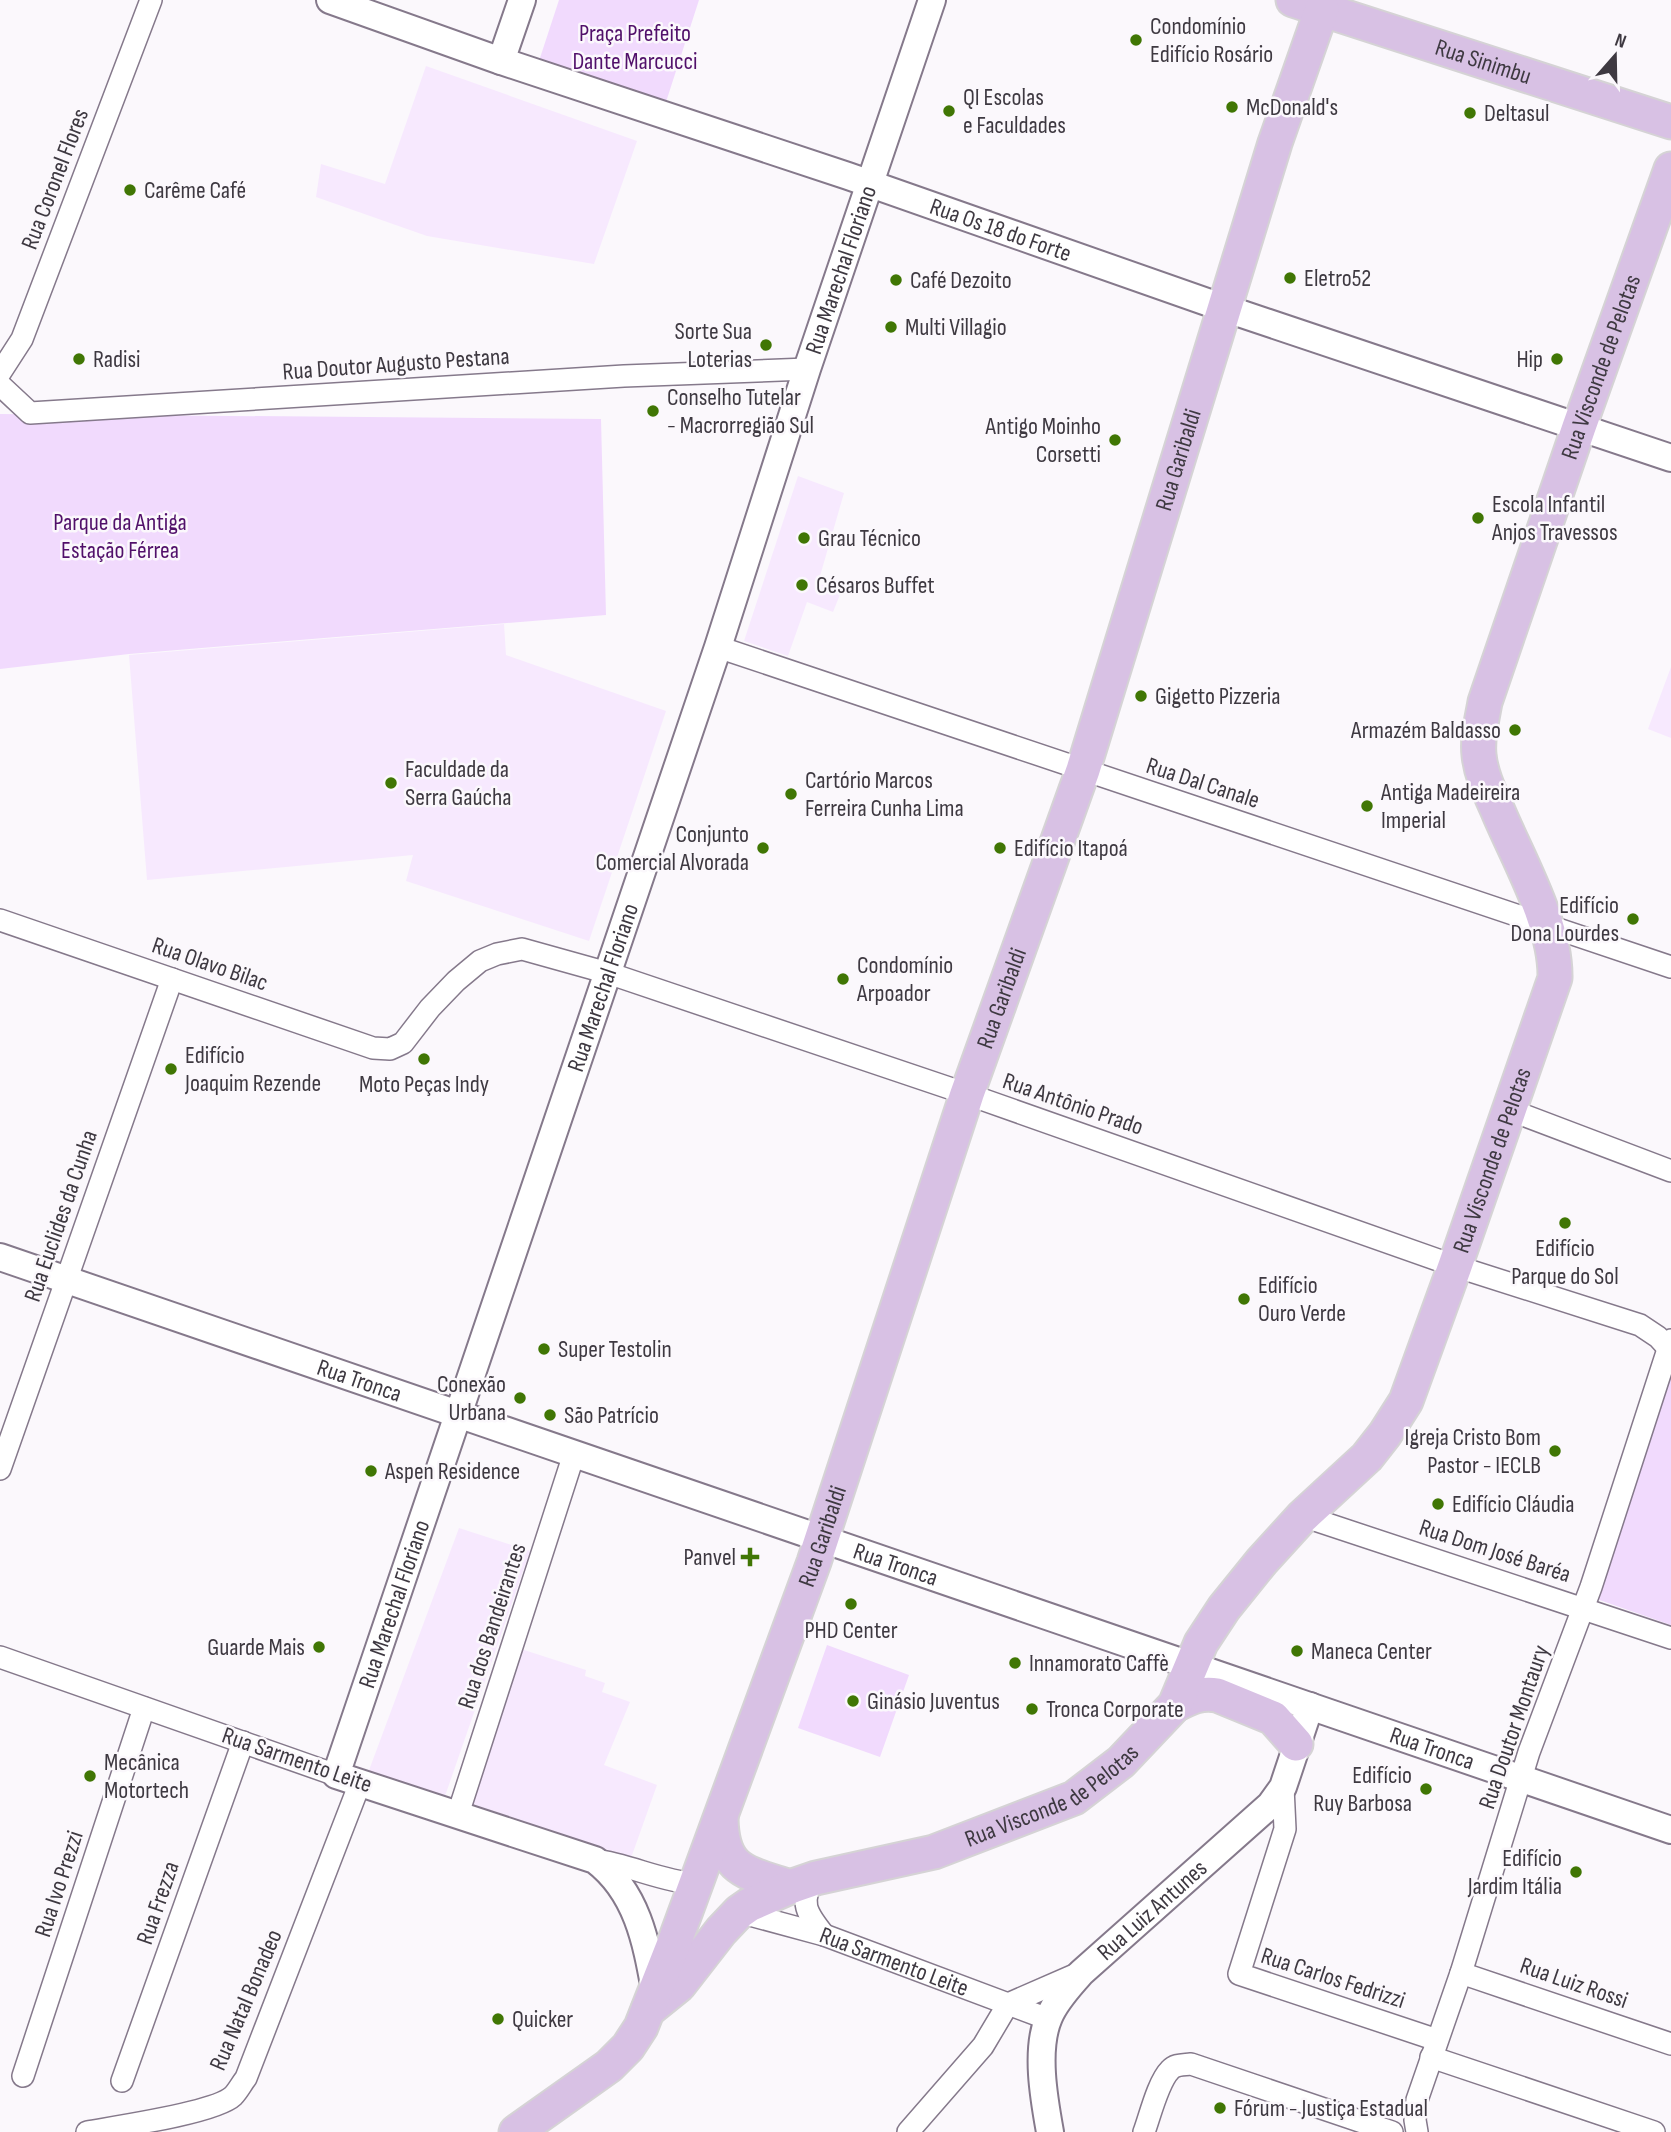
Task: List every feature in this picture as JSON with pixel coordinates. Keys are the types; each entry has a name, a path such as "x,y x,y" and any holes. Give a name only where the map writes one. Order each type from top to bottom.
{"main road":[{"name":"Rua Sinimbu","path":"1313,3 1671,122"},
{"name":"Rua Garibaldi","path":"516,2132 609,2066 628,2047 652,2000 721,1818 821,1538 967,1094 1083,771 1275,143 1313,3"},
{"name":"Rua Visconde de Pelotas","path":"652,2000 679,1985 721,1931 749,1905 803,1882 934,1852 1074,1798 1121,1762 1175,1705 1201,1643 1224,1608 1262,1560 1303,1516 1367,1457 1406,1401 1555,978 1556,958 1547,925 1485,782 1479,756 1479,731 1485,702 1671,169"},
{"path":"1175,1705 1194,1695 1217,1695 1273,1718 1296,1744"},
{"path":"721,1818 722,1840 732,1861 753,1874 803,1882"}],"street":[{"name":"Rua Coronel Flores","path":"0,373 22,339 151,0"},
{"name":"Rua Os 18 do Forte","path":"330,0 1224,308 1671,458"},
{"path":"501,61 522,0"},
{"name":"Rua Marechal Floriano","path":"348,1779 459,1415 718,647 807,369 932,0"},
{"name":"Rua Doutor Augusto Pestana","path":"0,385 30,413 624,376 807,369"},
{"name":"Rua Dal Canale","path":"718,647 1671,967"},
{"name":"Rua Olavo Bilac","path":"0,920 373,1048 390,1049 403,1043"},
{"name":"Rua Antônio Prado","path":"403,1043 430,1008 480,961 522,949 608,973 967,1094 1455,1266 1640,1325 1670,1344"},
{"name":"Rua Euclides da Cunha","path":"0,1469 172,979"},
{"path":"1510,1110 1671,1171"},
{"name":"Rua Tronca","path":"0,1257 1671,1830"},
{"name":"Rua Doutor Montaury","path":"1417,2132 1417,2100 1461,1973 1529,1752 1584,1608 1670,1344"},
{"name":"Rua dos Bandeirantes","path":"458,1814 574,1454"},
{"name":"Rua Dom José Baréa","path":"1303,1516 1671,1639"},
{"name":"Rua Sarmento Leite","path":"0,1657 348,1779 596,1860 619,1864 673,1881 696,1884"},
{"name":"Rua Luiz Antunes","path":"1050,2132 1041,2057 1048,2019 1058,2001 1082,1972 1262,1814 1283,1787 1310,1706"},
{"name":"Rua Ivo Prezzi","path":"23,2076 144,1708"},
{"name":"Rua Frezza","path":"122,2081 243,1742"},
{"name":"Rua Natal Bonadeo","path":"87,2132 208,2108 232,2097 246,2078 348,1779"},
{"name":"Rua Carlos Fedrizzi","path":"1283,1787 1285,1829 1239,1974 1434,2048"},
{"name":"Rua Sarmento Leite","path":"596,1860 610,1872 635,1910 643,1932 652,2000"},
{"path":"803,1882 807,1888 808,1913 824,1935"},
{"name":"Rua Sarmento Leite","path":"739,1912 824,1935 1048,2019"},
{"path":"908,2132 983,2046 1008,2004 1082,1972"},
{"name":"Rua Luiz Rossi","path":"1461,1973 1671,2044"},
{"path":"1434,2048 1654,2132"},
{"path":"1144,2132 1164,2079 1171,2069 1191,2064 1392,2132"}],"shaded area":[{"path":"426,66 637,141 594,264 427,236 316,197 321,164 385,184"},
{"name":"Grau Técnico","path":"798,476 844,493 818,583 841,592 833,612 807,602 788,656 744,641"},
{"name":"Faculdade da Serra Gaúcha","path":"504,624 506,655 666,711 589,941 406,881 413,855 147,880 129,655"},
{"path":"1671,667 1671,738 1648,729"},
{"path":"459,1528 530,1551 444,1799 368,1773"},
{"path":"518,1648 586,1670 585,1676 605,1683 602,1692 630,1702 604,1765 657,1785 631,1858 467,1802"}],"green space":[{"name":"Praça Prefeito Dante Marcucci","path":"559,0 699,0 665,105 538,64"},
{"name":"Parque da Antiga Estação Férrea","path":"0,414 601,419 606,615 129,654 0,669"},
{"path":"1671,1358 1671,1625 1588,1596"},
{"name":"Ginásio Juventus","path":"827,1645 909,1675 880,1757 798,1728"}],"place":[{"name":"Condomínio Edifício Rosário","path":"1136,40"},
{"name":"McDonald's","path":"1232,107"},
{"name":"QI Escolas e Faculdades","path":"949,111"},
{"name":"Deltasul","path":"1470,113"},
{"name":"Carême Café","path":"130,190"},
{"name":"Eletro52","path":"1290,278"},
{"name":"Café Dezoito","path":"896,280"},
{"name":"Multi Villagio","path":"891,327"},
{"name":"Sorte Sua Loterias","path":"766,345"},
{"name":"Radisi","path":"79,359"},
{"name":"Hip","path":"1557,359"},
{"name":"Conselho Tutelar - Macrorregião Sul","path":"653,411"},
{"name":"Antigo Moinho Corsetti","path":"1115,440"},
{"name":"Escola Infantil Anjos Travessos","path":"1478,518"},
{"name":"Grau Técnico","path":"804,538"},
{"name":"Césaros Buffet","path":"802,585"},
{"name":"Gigetto Pizzeria","path":"1141,696"},
{"name":"Armazém Baldasso","path":"1515,730"},
{"name":"Faculdade da Serra Gaúcha","path":"391,783"},
{"name":"Cartório Marcos Ferreira Cunha Lima","path":"791,794"},
{"name":"Antiga Madeireira Imperial","path":"1367,806"},
{"name":"Conjunto Comercial Alvorada","path":"763,848"},
{"name":"Edifício Itapoá","path":"1000,848"},
{"name":"Edifício Dona Lourdes","path":"1633,919"},
{"name":"Condomínio Arpoador","path":"843,979"},
{"name":"Moto Peças Indy","path":"424,1059"},
{"name":"Edifício Joaquim Rezende","path":"171,1069"},
{"name":"Edifício Parque do Sol","path":"1565,1223"},
{"name":"Edifício Ouro Verde","path":"1244,1299"},
{"name":"Super Testolin","path":"544,1349"},
{"name":"Conexão Urbana","path":"520,1398"},
{"name":"São Patrício","path":"550,1415"},
{"name":"Igreja Cristo Bom Pastor - IECLB","path":"1555,1451"},
{"name":"Aspen Residence","path":"371,1471"},
{"name":"Edifício Cláudia","path":"1438,1504"},
{"name":"Panvel","path":"750,1557"},
{"name":"PHD Center","path":"851,1604"},
{"name":"Guarde Mais","path":"319,1647"},
{"name":"Maneca Center","path":"1297,1651"},
{"name":"Innamorato Caffè","path":"1015,1663"},
{"name":"Ginásio Juventus","path":"853,1701"},
{"name":"Tronca Corporate","path":"1032,1709"},
{"name":"Mecânica Motortech","path":"90,1776"},
{"name":"Edifício Ruy Barbosa","path":"1426,1789"},
{"name":"Edifício Jardim Itália","path":"1576,1872"},
{"name":"Quicker","path":"498,2019"},
{"name":"Fórum - Justiça Estadual","path":"1220,2108"}]}
